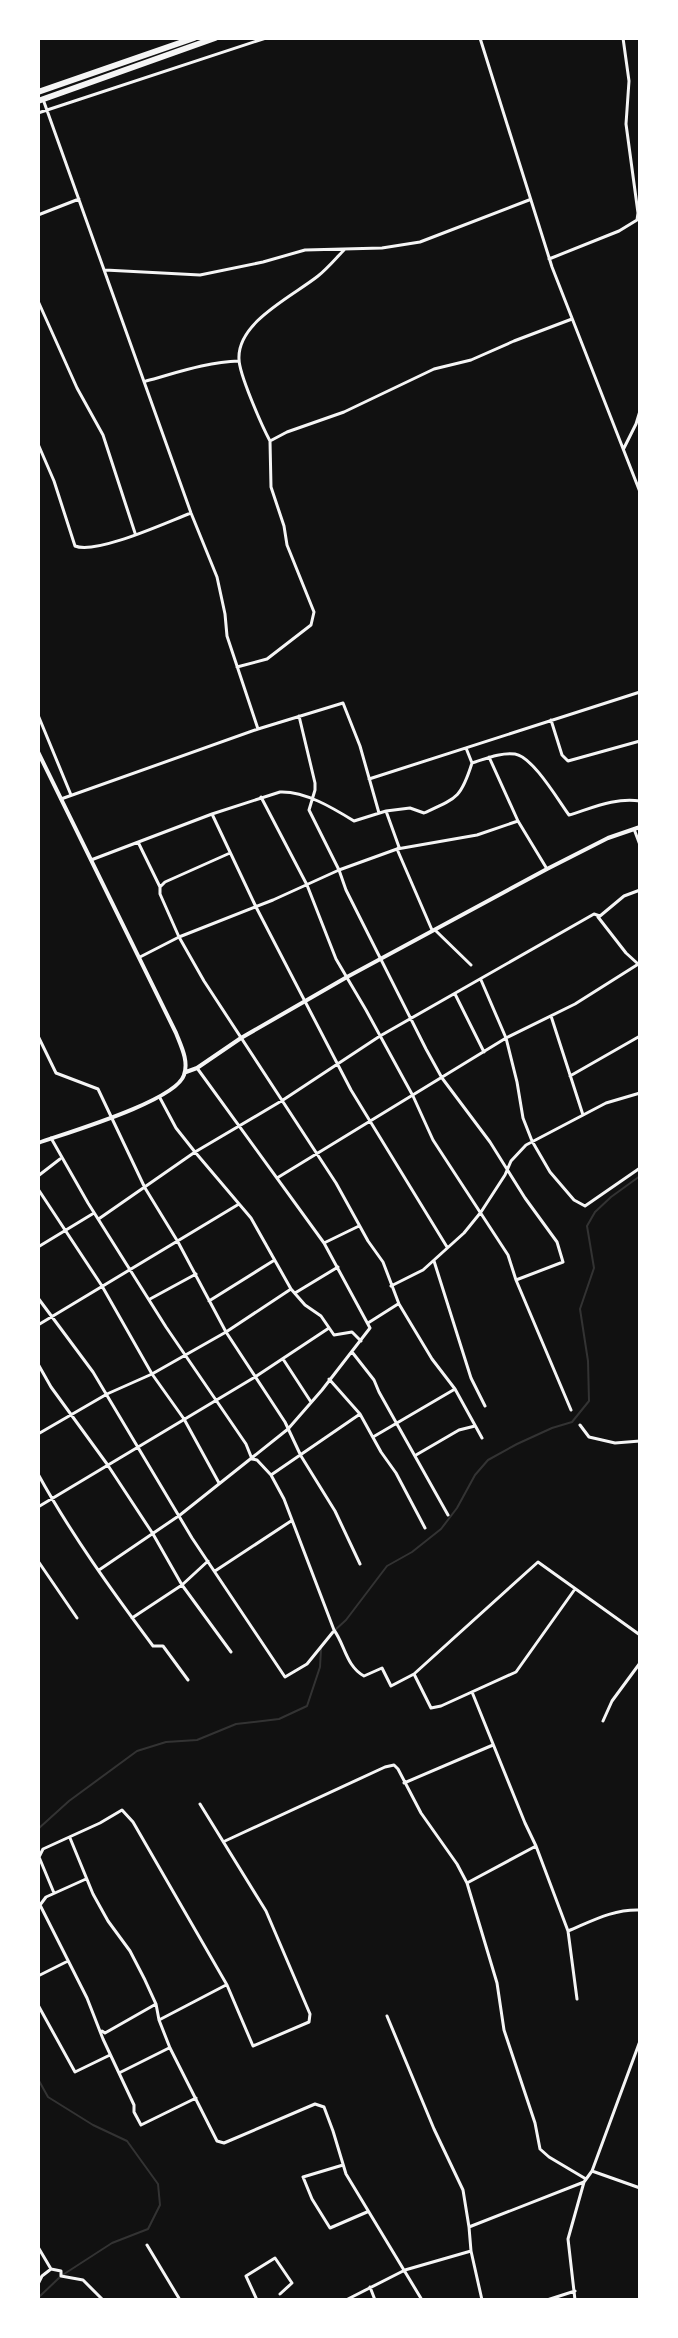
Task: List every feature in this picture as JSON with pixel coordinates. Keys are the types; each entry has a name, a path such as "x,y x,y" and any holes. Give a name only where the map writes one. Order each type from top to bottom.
{"highway":[{"path":"38,92 194,38"},
{"path":"40,100 215,38"}],"street":[{"path":"38,113 266,38"},
{"path":"480,38 549,259 640,492"},
{"path":"549,259 626,228 637,220 639,213 626,124 629,81 623,38"},
{"path":"40,100 47,110 191,513 217,577 227,636 258,729"},
{"path":"38,215 79,199"},
{"path":"105,270 200,275 305,250 382,248 420,242 530,200"},
{"path":"237,667 267,659 311,625 314,612 287,545 271,487 270,441 239,361 240,346 251,329 272,308 320,275 345,249"},
{"path":"38,301 77,388 103,435 135,533"},
{"path":"270,441 344,412 434,369 471,360 572,319"},
{"path":"146,381 196,367 239,361"},
{"path":"624,449 640,411"},
{"path":"38,444 54,481 75,546 82,549 101,546 191,513"},
{"path":"369,779 640,692"},
{"path":"61,799 258,729 343,703 360,746 379,813"},
{"path":"38,715 71,795"},
{"path":"299,716 315,783 309,810 346,890 442,1078 490,1142 557,1242 564,1260 516,1280"},
{"path":"551,720 562,755 568,761 640,741"},
{"path":"91,860 261,797 289,792 312,799 354,821 386,811 410,808 424,813 462,792 472,763 466,748"},
{"path":"38,752 176,1033 184,1053 186,1072 182,1081 160,1098 38,1143"},
{"path":"472,763 489,757 517,754 548,785 569,815 608,803 629,799 640,801"},
{"path":"489,757 518,821 547,869"},
{"path":"261,797 307,885 336,959 413,1096 433,1140 508,1255 571,1410"},
{"path":"386,811 399,847 397,849 434,931 471,965"},
{"path":"212,814 256,907 307,1000 351,1090 447,1247"},
{"path":"140,957 179,937 397,849 477,835 518,821"},
{"path":"186,1072 347,977 547,869 608,838 640,827"},
{"path":"634,829 640,845"},
{"path":"138,842 179,937 204,981 319,1154 383,1262 399,1304 432,1359 455,1389 482,1438"},
{"path":"160,887 230,853"},
{"path":"598,917 624,896 640,890"},
{"path":"99,1219 195,1152 283,1100 380,1036 594,914 626,953 639,963 575,1004 506,1038 277,1178"},
{"path":"481,980 506,1038 523,1118 550,1172 579,1205 585,1206 640,1168"},
{"path":"455,994 484,1052"},
{"path":"551,1016 583,1115"},
{"path":"38,1036 56,1073 98,1089 145,1188 226,1332 288,1429 335,1511 360,1564"},
{"path":"570,1076 640,1036"},
{"path":"99,1570 180,1515 288,1429 370,1328 324,1243 197,1068"},
{"path":"391,1286 423,1270 464,1233 481,1212 511,1161 532,1141 606,1103 640,1093"},
{"path":"160,1098 176,1128 251,1218 293,1291 305,1305 321,1316 334,1335 352,1332 361,1341"},
{"path":"51,1138 94,1213 246,1444 252,1459"},
{"path":"38,1176 61,1158"},
{"path":"38,1189 102,1286 152,1374 184,1419 219,1483"},
{"path":"38,1325 239,1204"},
{"path":"38,1247 94,1213"},
{"path":"324,1243 359,1226"},
{"path":"209,1301 275,1260"},
{"path":"434,1261 471,1378 485,1406"},
{"path":"38,1434 107,1394 152,1374 338,1267"},
{"path":"150,1299 196,1274"},
{"path":"38,1298 93,1372 192,1538 285,1677 307,1664 334,1630"},
{"path":"368,1323 399,1304"},
{"path":"38,1507 255,1377 329,1328"},
{"path":"352,1352 374,1380 448,1515"},
{"path":"283,1359 311,1402"},
{"path":"38,1364 153,1534 182,1585 231,1652"},
{"path":"329,1379 360,1414 425,1528"},
{"path":"373,1437 455,1389"},
{"path":"271,1475 360,1414"},
{"path":"580,1425 589,1437 615,1443 640,1441"},
{"path":"416,1455 459,1430 475,1426"},
{"path":"252,1459 257,1460 271,1475 284,1499 349,1664 364,1676 382,1668 391,1686 414,1674 538,1562 640,1635"},
{"path":"38,1474 132,1618 153,1646 163,1646 188,1680"},
{"path":"215,1571 291,1521"},
{"path":"38,1561 77,1618"},
{"path":"132,1618 182,1585 208,1561"},
{"path":"414,1674 431,1708 516,1672 575,1589"},
{"path":"603,1721 612,1701 640,1663"},
{"path":"472,1692 568,1931 577,1999"},
{"path":"404,1783 494,1745"},
{"path":"223,1841 394,1765 467,1883 497,1983 504,2030 535,2123 540,2149 585,2181"},
{"path":"54,1893 39,1857 43,1849 122,1810 133,1822 227,1985 253,2046 309,2022 311,2018 266,1911 200,1804"},
{"path":"70,1838 86,1879 108,1921 130,1951 156,2004 170,2048 217,2141 224,2143 318,2104 324,2107 346,2174 422,2300"},
{"path":"467,1883 536,1846"},
{"path":"86,1879 46,1897 40,1905 87,1998 134,2105 134,2112 141,2125 196,2098"},
{"path":"568,1931 604,1915 640,1910"},
{"path":"38,1976 68,1961"},
{"path":"159,2020 227,1985"},
{"path":"99,2028 105,2033 156,2004"},
{"path":"38,2005 75,2072 111,2054"},
{"path":"387,2016 463,2190 471,2251 482,2300"},
{"path":"575,2300 568,2239 585,2181 592,2171 640,2045"},
{"path":"119,2073 170,2048"},
{"path":"343,2165 303,2177 312,2199 330,2228 368,2211"},
{"path":"592,2171 640,2188"},
{"path":"469,2227 585,2181"},
{"path":"147,2245 180,2300"},
{"path":"38,2247 51,2269 61,2271 61,2276 83,2280 103,2300"},
{"path":"346,2300 405,2270 471,2251"},
{"path":"257,2300 246,2276 275,2258 292,2283 280,2294"},
{"path":"38,2284 51,2269"},
{"path":"370,2287 375,2300"},
{"path":"547,2300 575,2291"}],"waterway":[{"path":"334,1631 387,1566 412,1552 441,1529 488,1460 552,1428 572,1422 589,1401 588,1361 580,1309 594,1268 587,1226 595,1212 640,1176"},
{"path":"38,1829 69,1801 137,1751 166,1742 197,1740 236,1724 279,1719 307,1706 320,1667 321,1649"},
{"path":"38,2079 48,2097 93,2125 127,2141 158,2184 160,2205 148,2229 112,2243 61,2276 38,2298"}]}
